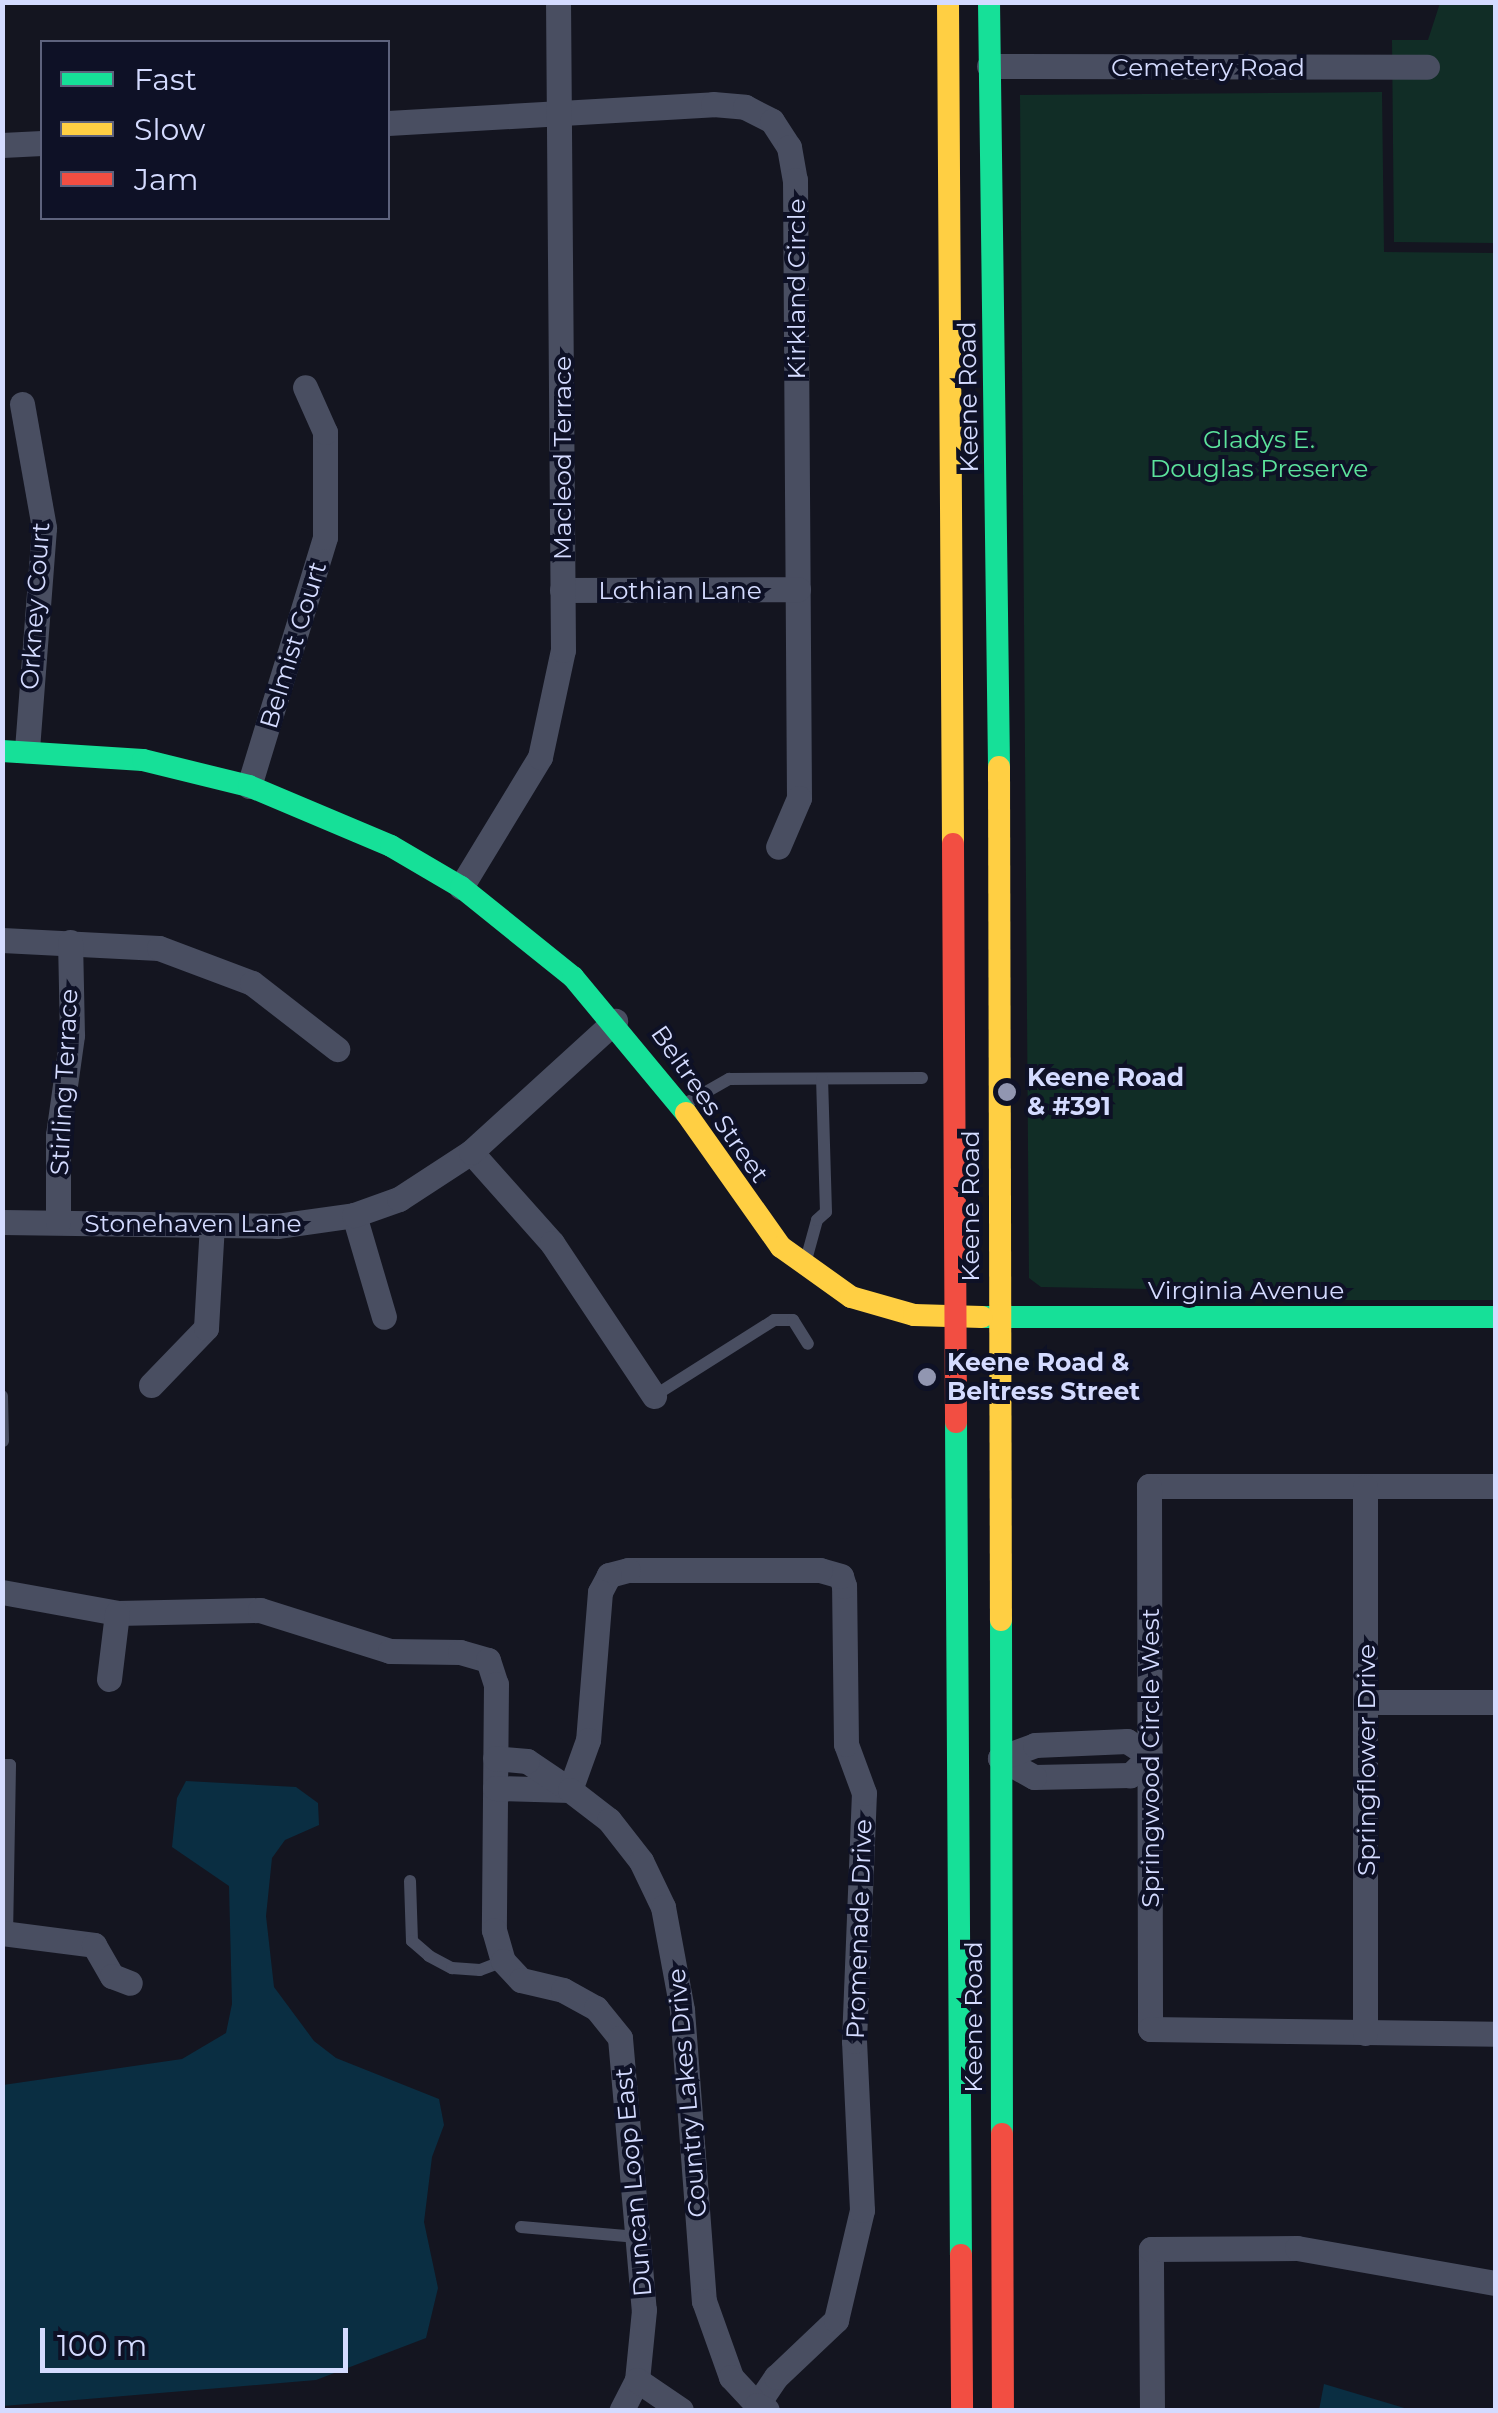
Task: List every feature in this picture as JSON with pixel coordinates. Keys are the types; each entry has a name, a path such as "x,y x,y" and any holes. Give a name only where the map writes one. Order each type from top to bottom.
{"main road":[{"name":"Keene Road","path":"948,2 962,2410"},
{"name":"Keene Road","path":"989,2 999,614 1003,2410"},
{"name":"Beltrees Street","path":"15,751 143,760 249,786 376,839 461,888 573,977 615,1021 683,1106 758,1220 804,1267 881,1308 998,1318"},
{"path":"953,859 973,935 974,1270 984,1304 998,1318"},
{"path":"957,1316 971,1330 980,1362 981,1586 999,1664"},
{"name":"Virginia Avenue","path":"998,1318 1496,1316"}],"street":[{"name":"Macleod Terrace","path":"461,888 540,757 561,668 558,2"},
{"name":"Cemetery Road","path":"990,66 1428,68"},
{"name":"Kirkland Circle","path":"390,123 746,107 772,121 789,147 795,180 799,798 778,847"},
{"path":"2,145 40,143"},
{"name":"Belmist Court","path":"249,786 325,537 325,432 304,387"},
{"name":"Orkney Court","path":"15,751 44,528 22,404"},
{"name":"Lothian Lane","path":"562,590 798,589"},
{"path":"2,940 160,948 236,977 284,1005 337,1049"},
{"name":"Stirling Terrace","path":"58,1222 58,1135 72,1035 70,942"},
{"name":"Stonehaven Lane","path":"2,1222 320,1224 354,1216 399,1199 470,1152 615,1021"},
{"path":"470,1152 552,1244 654,1396"},
{"path":"354,1216 384,1317"},
{"path":"151,1385 206,1328 212,1225"},
{"name":"Springwood Circle West","path":"1365,1486 1150,1486 1150,2029 1365,2033"},
{"path":"1365,1486 1496,1486"},
{"name":"Springflower Drive","path":"1365,1486 1365,2033"},
{"name":"Promenade Drive","path":"570,1790 588,1740 600,1592 609,1576 820,1570 841,1576 846,1744 864,1793 854,2041 862,2210 836,2320 776,2377 762,2408"},
{"path":"2,1592 117,1613 260,1610 390,1651 460,1652 488,1660 496,1684 494,1930 503,1961"},
{"path":"109,1680 117,1613"},
{"path":"1366,1702 1496,1702"},
{"path":"1000,1758 1035,1745 1127,1741 1150,1756"},
{"name":"Country Lakes Drive","path":"495,1758 527,1762 608,1820 641,1861 663,1907 682,2010 704,2301 730,2377 762,2408"},
{"path":"495,1788 570,1790"},
{"path":"5,1933 94,1945 112,1976 130,1983"},
{"name":"Duncan Loop East","path":"503,1961 521,1980 564,1990 596,2008 620,2038 644,2310 638,2380 622,2410"},
{"path":"1365,2033 1496,2034"},
{"path":"1152,2410 1151,2250 1316,2250 1496,2282"},
{"path":"638,2380 681,2410"}],"lane":[{"path":"683,1106 729,1079 922,1078"},
{"path":"804,1267 817,1220 826,1212 822,1079"},
{"path":"654,1396 774,1320 793,1320 808,1344"},
{"path":"2,1396 4,1442"},
{"path":"2,1765 10,1765 5,1933"},
{"path":"410,1881 412,1941 429,1956 452,1968 480,1970 503,1961"},
{"path":"521,2227 638,2237"}],"green space":[{"path":"1440,3 1495,3 1495,243 1394,242 1392,40 1428,40"},
{"name":"Gladys E. Douglas Preserve","path":"1382,92 1384,252 1495,253 1495,1300 1311,1300 1255,1291 1041,1287 1029,1278 1020,95"}],"water":[{"path":"186,1781 296,1787 318,1803 319,1825 285,1840 272,1858 266,1916 274,1987 314,2041 336,2058 439,2099 444,2125 432,2157 424,2222 438,2288 426,2338 316,2380 3,2406 3,2085 182,2059 226,2033 232,2004 229,1886 172,1847 177,1798"},
{"path":"1324,2384 1411,2410 1319,2410"}],"traffic: fast":[{"path":"989,2 999,767"},
{"path":"2,751 143,760 249,786 391,846 461,887 573,977 686,1113"},
{"path":"982,1317 1496,1317"},
{"path":"956,1422 961,2255"},
{"path":"1001,1620 1002,2134"}],"traffic: slow":[{"path":"948,2 953,844"},
{"path":"999,767 1001,1620"},
{"path":"686,1113 781,1247 851,1297 914,1315 982,1317"}],"traffic: jam":[{"path":"953,844 956,1422"},
{"path":"1002,2134 1003,2410"},
{"path":"961,2255 962,2410"}],"place":[{"name":"Keene Road & #391","path":"1007,1092"},
{"name":"Keene Road & Beltress Street","path":"927,1377"}]}
